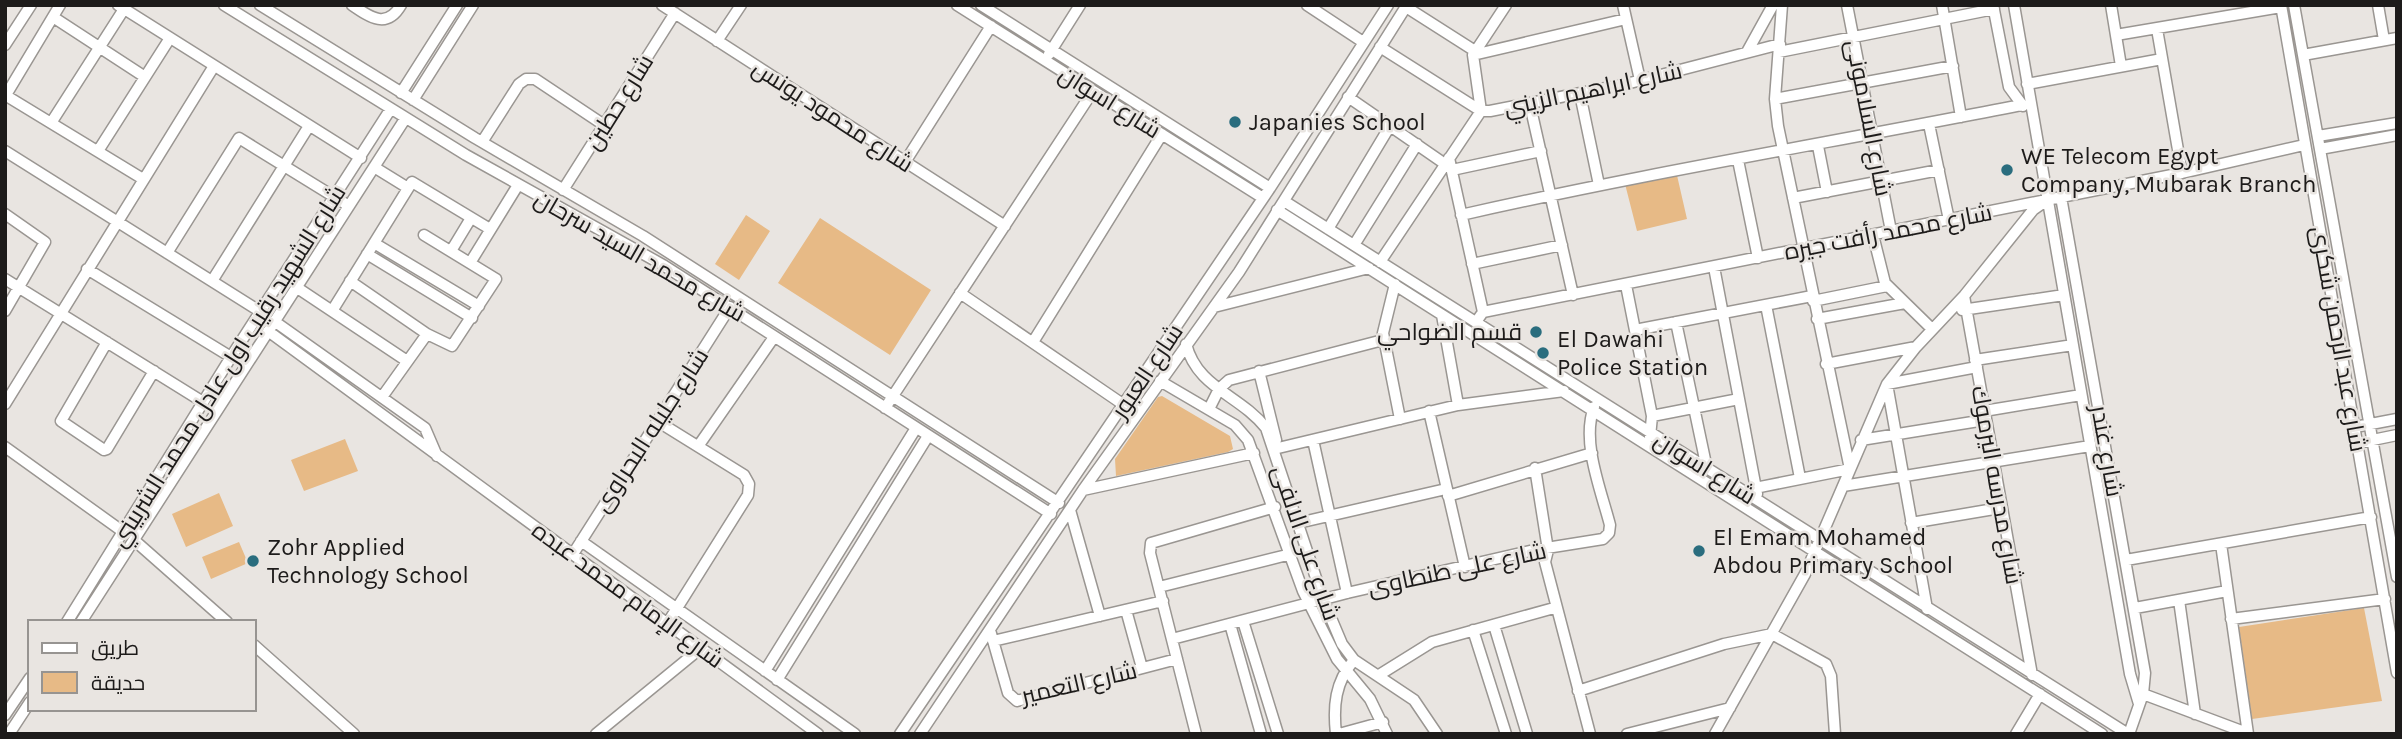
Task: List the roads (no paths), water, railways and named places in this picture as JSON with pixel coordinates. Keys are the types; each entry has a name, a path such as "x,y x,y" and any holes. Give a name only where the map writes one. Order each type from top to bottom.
{"street":[{"path":"5,45 31,5"},
{"path":"60,5 6,95 143,179"},
{"name":"شارع محمد السيد سرحان","path":"224,5 494,172 628,244 1051,514"},
{"path":"352,5 376,20 384,20 392,17 401,5"},
{"path":"401,93 457,5"},
{"path":"413,100 473,5"},
{"name":"شارع محمود يونس","path":"662,5 1005,226"},
{"path":"717,41 740,5"},
{"name":"شارع اسوان","path":"957,5 1264,198"},
{"name":"شارع اسوان","path":"981,5 1270,188"},
{"path":"1045,61 1080,5"},
{"path":"1307,5 1363,42"},
{"path":"1380,262 1449,164 1481,111 1474,53 1506,5"},
{"path":"1623,5 1640,80"},
{"path":"1747,52 1773,5"},
{"path":"1782,5 1775,99 1802,249 1850,469"},
{"name":"شارع السلامونى","path":"1847,5 1891,231"},
{"path":"1942,5 1961,117"},
{"name":"شارع غندر","path":"2014,5 2130,674 2141,699"},
{"path":"2111,5 2121,66"},
{"name":"شارع عبد الرحمن شكرى","path":"2294,5 2372,440 2393,531 2397,577"},
{"path":"2378,5 2384,40"},
{"path":"1406,6 1474,53 1626,19"},
{"name":"شارع العبور","path":"919,734 1083,490 1239,272 1406,6"},
{"path":"2116,36 2281,6"},
{"name":"شارع عبد الرحمن شكرى","path":"2281,6 2397,673"},
{"path":"51,123 121,7 360,158"},
{"path":"1993,7 2009,87 2021,105 2032,112"},
{"name":"شارع ابراهيم الزيني","path":"1380,47 1481,111 1530,105 1580,94 1747,52 1853,38 1993,7"},
{"path":"257,26 264,8"},
{"name":"شارع محمد السيد سرحان","path":"264,8 505,156 643,236 894,394 1059,503"},
{"path":"1385,9 1396,22"},
{"name":"شارع العبور","path":"900,734 1264,198 1385,9"},
{"name":"شارع حطين","path":"563,190 675,13"},
{"path":"53,17 145,77"},
{"path":"905,162 990,26"},
{"path":"2157,29 2182,173"},
{"path":"98,151 170,38"},
{"path":"2303,54 2397,38"},
{"path":"2027,84 2162,59"},
{"path":"5,404 214,66"},
{"path":"1775,99 1953,66"},
{"path":"466,155 475,149 519,84 526,79 538,82 604,125"},
{"path":"885,408 1093,91"},
{"path":"1580,94 1599,185"},
{"path":"1348,97 1449,164 1541,151"},
{"path":"1530,105 1573,295"},
{"path":"1461,215 1599,185 1783,153 2021,105"},
{"name":"شارع الشهيد رقيب اول عادل محمد الشربيني","path":"68,620 231,357 390,110"},
{"name":"شارع الشهيد رقيب اول عادل محمد الشربيني","path":"82,620 405,119"},
{"path":"2318,136 2397,123"},
{"path":"1929,124 1949,220"},
{"path":"212,281 309,126"},
{"path":"1328,229 1390,126"},
{"path":"1033,342 1162,134"},
{"path":"2320,149 2397,135"},
{"path":"167,253 236,139 244,139 349,206"},
{"path":"1353,245 1417,144"},
{"name":"شارع محمد رأفت جيره","path":"1483,312 2182,173 2304,145"},
{"path":"1818,146 1828,191"},
{"path":"5,151 261,312"},
{"path":"494,172 496,159 505,156"},
{"path":"1738,160 1758,258"},
{"path":"1449,164 1483,312 1476,322"},
{"path":"374,167 408,188"},
{"path":"1793,198 1939,170"},
{"path":"332,311 408,188 416,182 490,229"},
{"path":"470,263 518,185"},
{"name":"شارع غندر","path":"2061,197 2146,673 2141,699 2129,734"},
{"path":"1715,734 1815,551 1887,384 1916,347 1964,296 2033,210 2047,200"},
{"name":"شارع اسوان","path":"1284,201 1476,322 1595,405 1815,551 2102,734"},
{"name":"شارع اسوان","path":"1278,210 1564,391 1595,405"},
{"path":"5,214 45,241 5,311"},
{"path":"451,251 471,218"},
{"path":"350,281 447,346 455,343 496,279 424,235"},
{"path":"1873,235 1880,270 1887,286 1933,328"},
{"path":"374,243 480,306"},
{"path":"1472,264 1562,245"},
{"path":"367,254 472,318"},
{"path":"1222,259 1231,272 1239,272"},
{"path":"1714,267 1758,501"},
{"path":"1196,297 1210,299 1212,308 1369,268"},
{"path":"87,269 231,357"},
{"path":"5,279 203,402"},
{"path":"1395,284 1384,323 1383,340 1399,419"},
{"path":"1626,285 1652,416 1649,439"},
{"path":"1634,330 1887,286"},
{"path":"296,287 407,361"},
{"path":"960,293 1124,405"},
{"path":"1948,313 2064,295"},
{"name":"شارع مدرسه اليرموك","path":"1964,296 2000,508 2032,674"},
{"path":"1817,319 1905,303"},
{"path":"1766,305 1800,478"},
{"name":"شارع جليله البحراوى","path":"573,554 730,307"},
{"path":"1442,314 1458,405"},
{"path":"2335,321 2351,318"},
{"name":"شارع الإمام محمد عبده","path":"274,321 425,428 437,456"},
{"path":"1676,322 1707,469"},
{"name":"شارع الإمام محمد عبده","path":"268,331 818,734"},
{"path":"382,397 427,334"},
{"path":"699,445 774,337"},
{"path":"1209,409 1219,389 1229,380 1383,340"},
{"path":"107,342 61,421 104,450 154,371"},
{"name":"شارع على الالفى","path":"1186,344 1193,366 1259,420 1276,448 1323,600 1342,644 1354,660 1414,700 1437,734"},
{"path":"1887,384 2073,345"},
{"path":"1826,364 1916,347"},
{"path":"1259,371 1276,448 1458,405 1564,391"},
{"name":"شارع على الالفى","path":"1160,381 1235,425 1248,440 1310,603 1344,671 1370,699 1387,734"},
{"path":"1887,384 1927,608"},
{"path":"1861,440 1896,435 2081,395"},
{"path":"1652,416 1739,399"},
{"name":"شارع على طنطاوى","path":"1172,639 1348,593 1534,550 1548,550 1599,540 1609,533 1610,525 1592,453 1590,424 1595,405"},
{"path":"1429,411 1465,567"},
{"path":"2355,427 2397,419"},
{"path":"657,421 744,475 750,490 667,624"},
{"path":"765,671 916,428"},
{"path":"2358,443 2397,435"},
{"path":"182,436 195,444"},
{"path":"777,680 928,436"},
{"name":"شارع اسوان","path":"1649,439 1707,469 2129,734"},
{"path":"1313,440 1348,593"},
{"path":"1843,486 2090,446"},
{"path":"5,447 122,531"},
{"path":"1083,490 1254,453"},
{"path":"1298,523 1447,493 1526,474 1535,468 1592,453"},
{"path":"1535,468 1548,550 1545,562 1554,608 1590,734"},
{"path":"1755,488 1850,469"},
{"path":"1196,734 1150,553 1154,540 1275,507"},
{"path":"1911,523 2000,508"},
{"path":"1070,510 1100,616"},
{"path":"2126,560 2371,517"},
{"path":"134,541 225,620"},
{"name":"شارع الإمام محمد عبده","path":"581,541 855,734"},
{"path":"2141,699 2195,714 2247,733 2221,544"},
{"path":"1158,587 1291,554"},
{"path":"2379,564 2394,562"},
{"path":"2135,608 2227,591"},
{"path":"2231,619 2385,599"},
{"path":"2179,600 2195,714"},
{"path":"993,641 1163,601"},
{"path":"1379,675 1421,648 1554,608"},
{"path":"1126,610 1142,668"},
{"path":"1243,621 1278,734"},
{"path":"1230,624 1261,734"},
{"path":"1494,625 1527,734"},
{"name":"شارع التعمير","path":"990,630 1008,693 1013,700 1177,659"},
{"path":"1472,631 1506,734"},
{"path":"1578,691 1724,644 1772,634 1826,664 1830,676 1835,734"},
{"path":"964,639 969,647 977,650"},
{"path":"256,647 354,734"},
{"path":"596,734 701,648"},
{"path":"1354,660 1344,671 1334,702 1338,734 1383,722"},
{"path":"945,667 956,667 960,674"},
{"path":"5,715 28,681"},
{"path":"2016,734 2040,694"},
{"path":"9,734 28,705"},
{"path":"1627,734 1659,730 1730,708"}],"place":[{"name":"Japanies School","path":"1235,122"},
{"name":"WE Telecom Egypt Company, Mubarak Branch","path":"2007,170"},
{"name":"قسم الضواحي","path":"1536,332"},
{"name":"El Dawahi Police Station","path":"1543,353"},
{"name":"El Emam Mohamed Abdou Primary School","path":"1699,551"},
{"name":"Zohr Applied Technology School","path":"253,561"}]}
